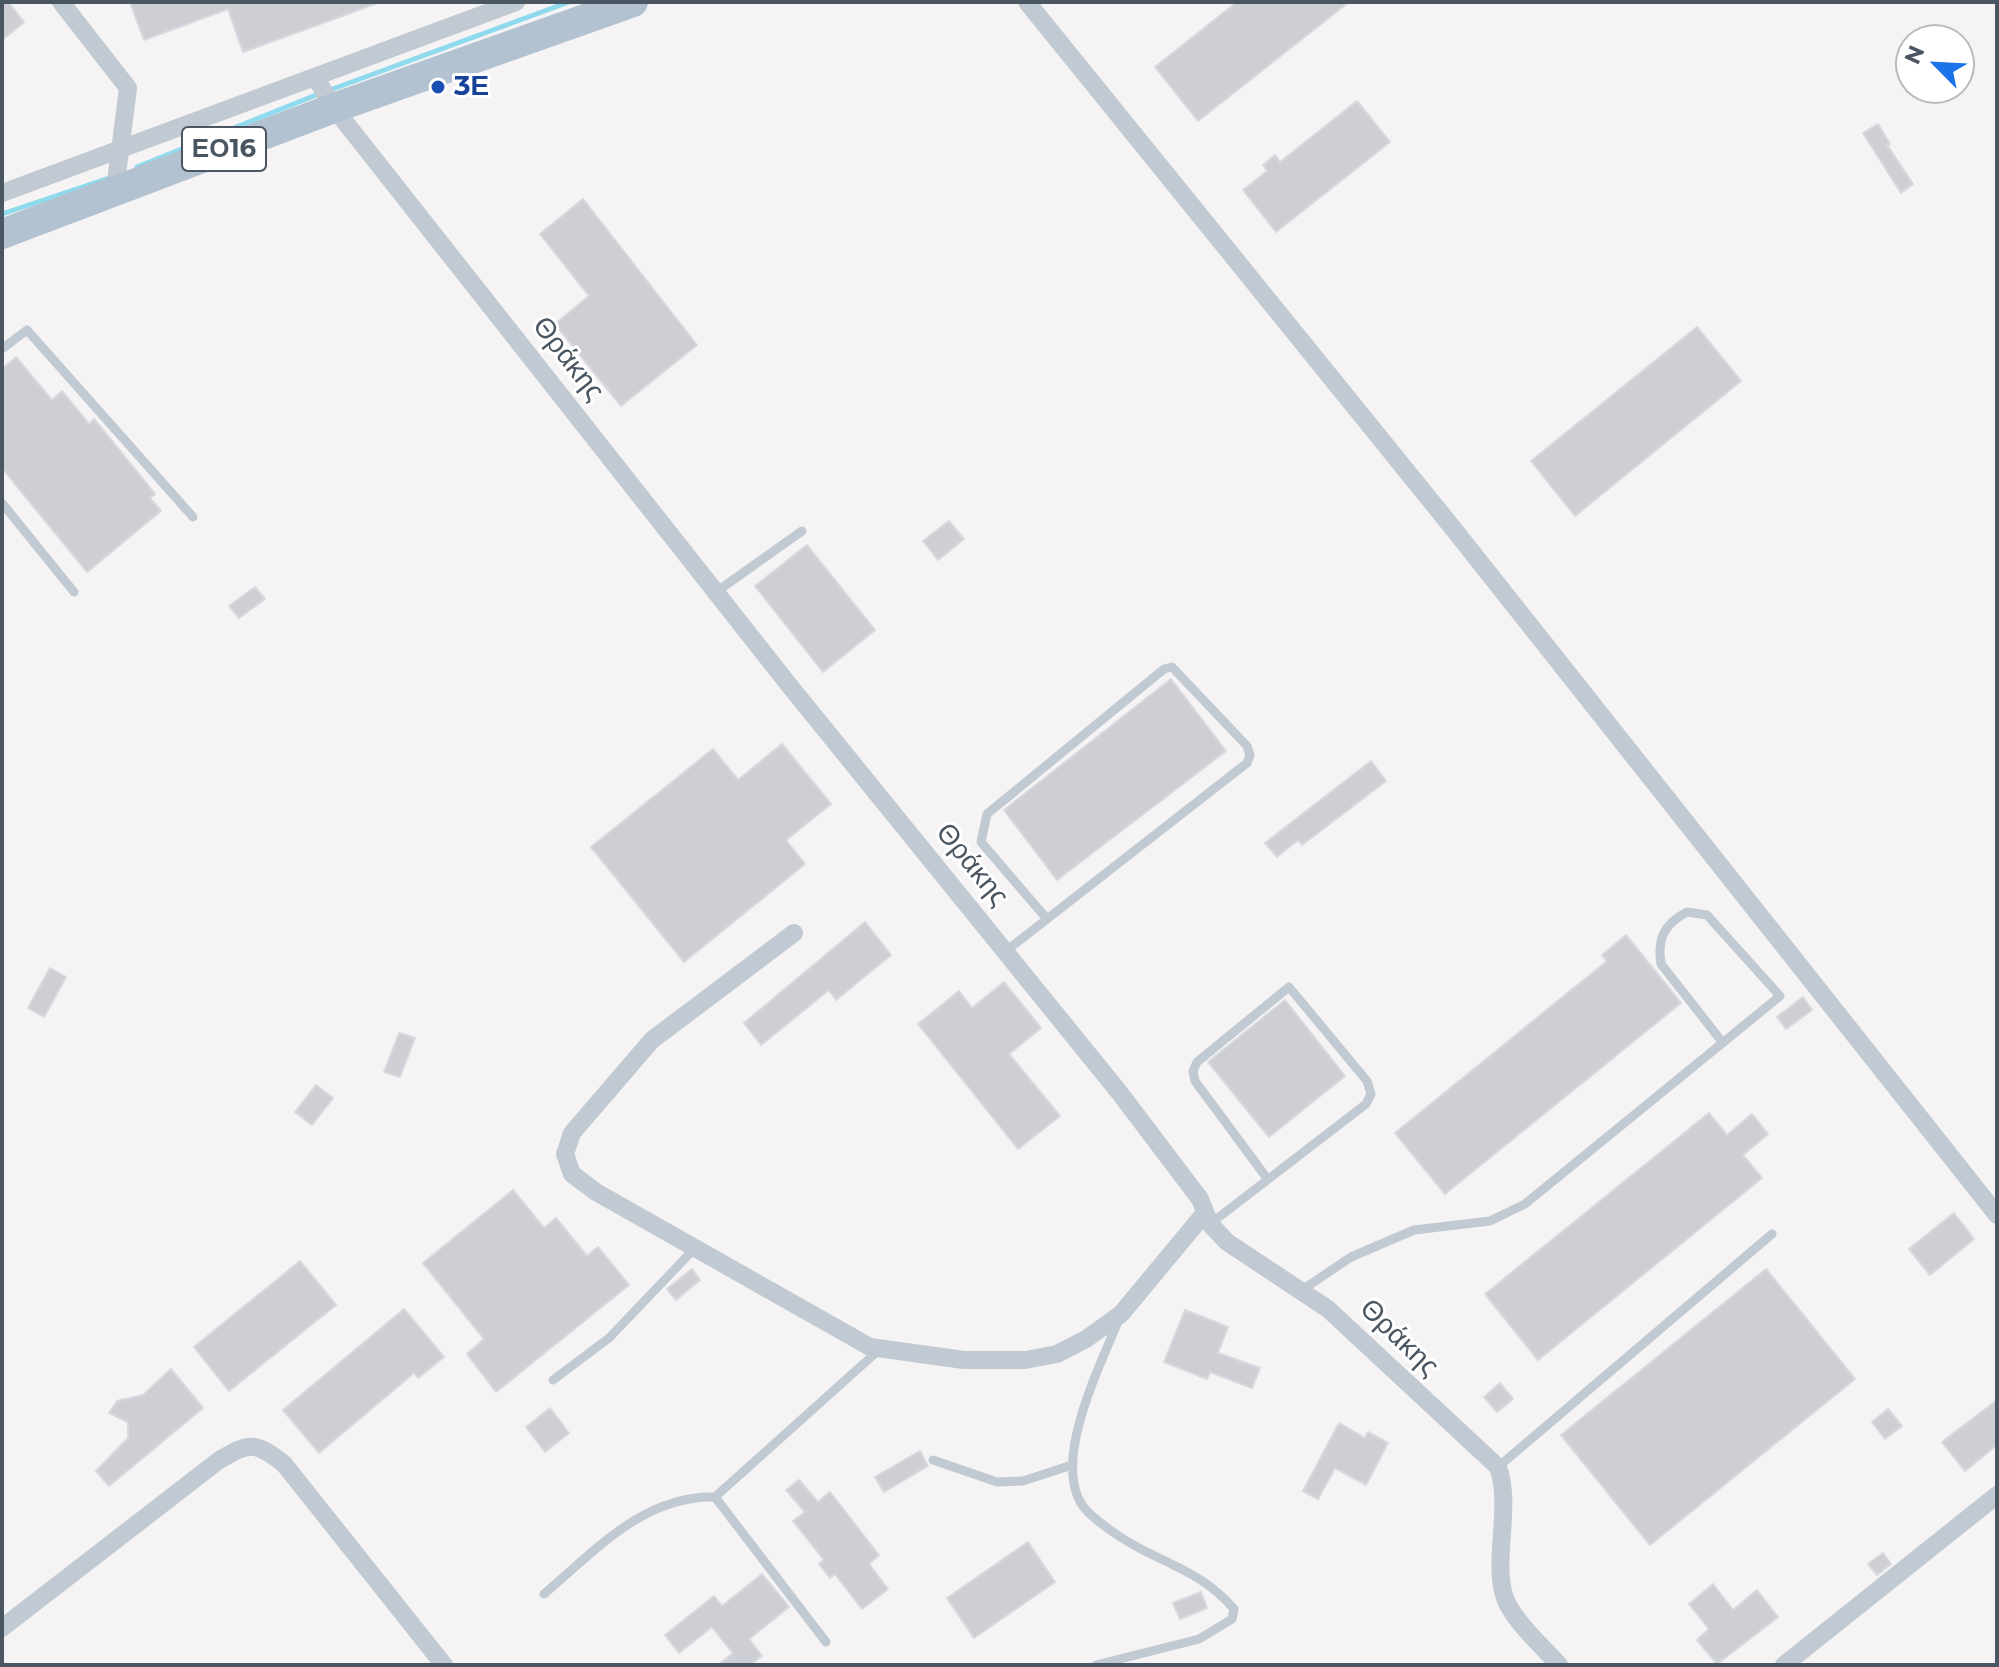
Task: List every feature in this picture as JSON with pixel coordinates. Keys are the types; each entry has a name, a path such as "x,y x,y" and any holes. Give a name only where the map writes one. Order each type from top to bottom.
{"main road":[{"name":"ΕΟ16","path":"2,234 334,108 633,2"}],"street":[{"path":"61,2 128,88 115,190"},
{"path":"2,193 121,146 516,2"},
{"path":"1027,2 1462,540 1997,1215"},
{"name":"Θράκης","path":"315,77 334,108 1200,1199 1207,1219 1227,1242 1328,1309 1498,1467"},
{"path":"794,933 652,1040 572,1133 565,1154 572,1174 596,1192 870,1347 964,1360 1025,1360 1057,1354 1086,1339 1121,1314 1207,1219"},
{"path":"2,1628 218,1461 242,1446 253,1446 266,1449 284,1464 444,1665"},
{"path":"1498,1467 1504,1494 1502,1564 1506,1601 1559,1665"},
{"path":"1784,1665 1997,1495"}],"lane":[{"path":"2,349 27,330 193,517"},
{"path":"2,503 74,592"},
{"path":"716,592 802,531"},
{"path":"1006,951 1247,763 1250,755 1247,746 1172,667 1164,669 987,814 981,842 1047,919"},
{"path":"1302,1290 1351,1257 1414,1230 1490,1221 1525,1204 1723,1043 1780,996 1707,915 1687,912 1666,926 1658,948 1661,964 1723,1043"},
{"path":"1207,1219 1266,1177 1366,1104 1371,1094 1367,1081 1289,987 1197,1062 1193,1071 1195,1081 1266,1177"},
{"path":"1498,1467 1772,1234"},
{"path":"553,1380 609,1338 696,1247"},
{"path":"1096,1665 1199,1639 1232,1619 1234,1609 1213,1585 1138,1547 1086,1510 1075,1484 1072,1465 1074,1442 1121,1314"},
{"path":"544,1594 610,1536 665,1503 689,1497 715,1497 880,1349"},
{"path":"933,1460 997,1482 1023,1481 1072,1465"},
{"path":"715,1497 826,1642"}],"building":[{"path":"2,2 8,2 24,22 2,40"},
{"path":"130,2 375,4 243,52 228,9 144,40"},
{"path":"1237,2 1349,2 1198,121 1155,67"},
{"path":"1357,101 1390,142 1276,232 1243,190 1267,171 1263,165 1275,155 1280,162"},
{"path":"1878,124 1890,144 1887,145 1913,184 1901,193 1863,133"},
{"path":"583,199 697,345 621,406 555,324 589,296 540,234"},
{"path":"1697,327 1741,381 1575,516 1531,461"},
{"path":"16,357 52,400 62,391 89,424 94,419 155,494 150,498 161,511 87,572 2,468 2,369"},
{"path":"949,521 964,539 938,560 923,541"},
{"path":"807,545 875,630 823,672 755,586"},
{"path":"255,587 265,599 239,618 229,606"},
{"path":"1171,679 1226,751 1057,880 1004,810"},
{"path":"782,744 831,804 786,840 805,864 684,962 591,847 713,749 738,780"},
{"path":"1371,761 1386,781 1302,845 1298,840 1277,857 1265,843"},
{"path":"865,922 891,955 836,1000 829,990 761,1045 744,1023"},
{"path":"1626,935 1681,1003 1445,1194 1395,1133 1607,961 1602,955"},
{"path":"50,968 66,977 44,1017 28,1008"},
{"path":"1004,982 1041,1028 1009,1054 1060,1116 1018,1149 918,1024 959,991 972,1008"},
{"path":"1803,997 1812,1010 1786,1029 1777,1017"},
{"path":"1285,1000 1345,1076 1269,1137 1208,1062"},
{"path":"399,1033 415,1038 400,1077 384,1072"},
{"path":"316,1085 333,1098 312,1125 295,1112"},
{"path":"1709,1113 1727,1135 1752,1114 1768,1134 1743,1155 1762,1178 1538,1360 1485,1294"},
{"path":"513,1190 544,1228 556,1218 587,1256 598,1247 629,1285 496,1392 467,1354 484,1339 423,1263"},
{"path":"1954,1213 1974,1239 1930,1275 1909,1249"},
{"path":"300,1261 336,1305 229,1391 194,1347"},
{"path":"692,1269 700,1280 676,1300 667,1289"},
{"path":"1766,1269 1855,1379 1650,1545 1561,1435"},
{"path":"404,1309 444,1357 418,1378 414,1373 319,1453 283,1410"},
{"path":"1185,1310 1228,1327 1218,1353 1260,1368 1252,1388 1210,1372 1207,1379 1164,1362"},
{"path":"171,1369 203,1408 109,1486 96,1471 128,1438 128,1422 109,1413 117,1401 143,1395"},
{"path":"1500,1383 1513,1399 1497,1412 1484,1397"},
{"path":"1997,1400 1997,1445 1965,1471 1942,1442"},
{"path":"550,1408 569,1433 545,1452 526,1427"},
{"path":"1888,1409 1902,1426 1885,1439 1872,1422"},
{"path":"1339,1423 1365,1438 1368,1432 1388,1443 1366,1485 1335,1468 1318,1499 1303,1491"},
{"path":"920,1451 928,1466 884,1492 875,1477"},
{"path":"799,1480 818,1502 830,1492 879,1555 869,1564 888,1589 862,1609 835,1574 830,1578 819,1564 824,1560 793,1521 805,1512 786,1490"},
{"path":"1028,1542 1055,1582 974,1638 947,1598"},
{"path":"1883,1553 1891,1564 1877,1575 1868,1564"},
{"path":"762,1574 789,1607 749,1639 762,1656 750,1665 718,1665 733,1653 712,1627 679,1653 665,1635 714,1596 722,1606"},
{"path":"1713,1584 1733,1610 1757,1590 1778,1617 1717,1664 1697,1640 1709,1629 1689,1604"},
{"path":"1201,1592 1207,1608 1180,1619 1173,1603"}],"waterway":[{"path":"330,90 569,2"},
{"path":"137,167 321,93"},
{"path":"2,214 109,178"}],"place":[{"name":"3Ε","path":"438,87"}]}
